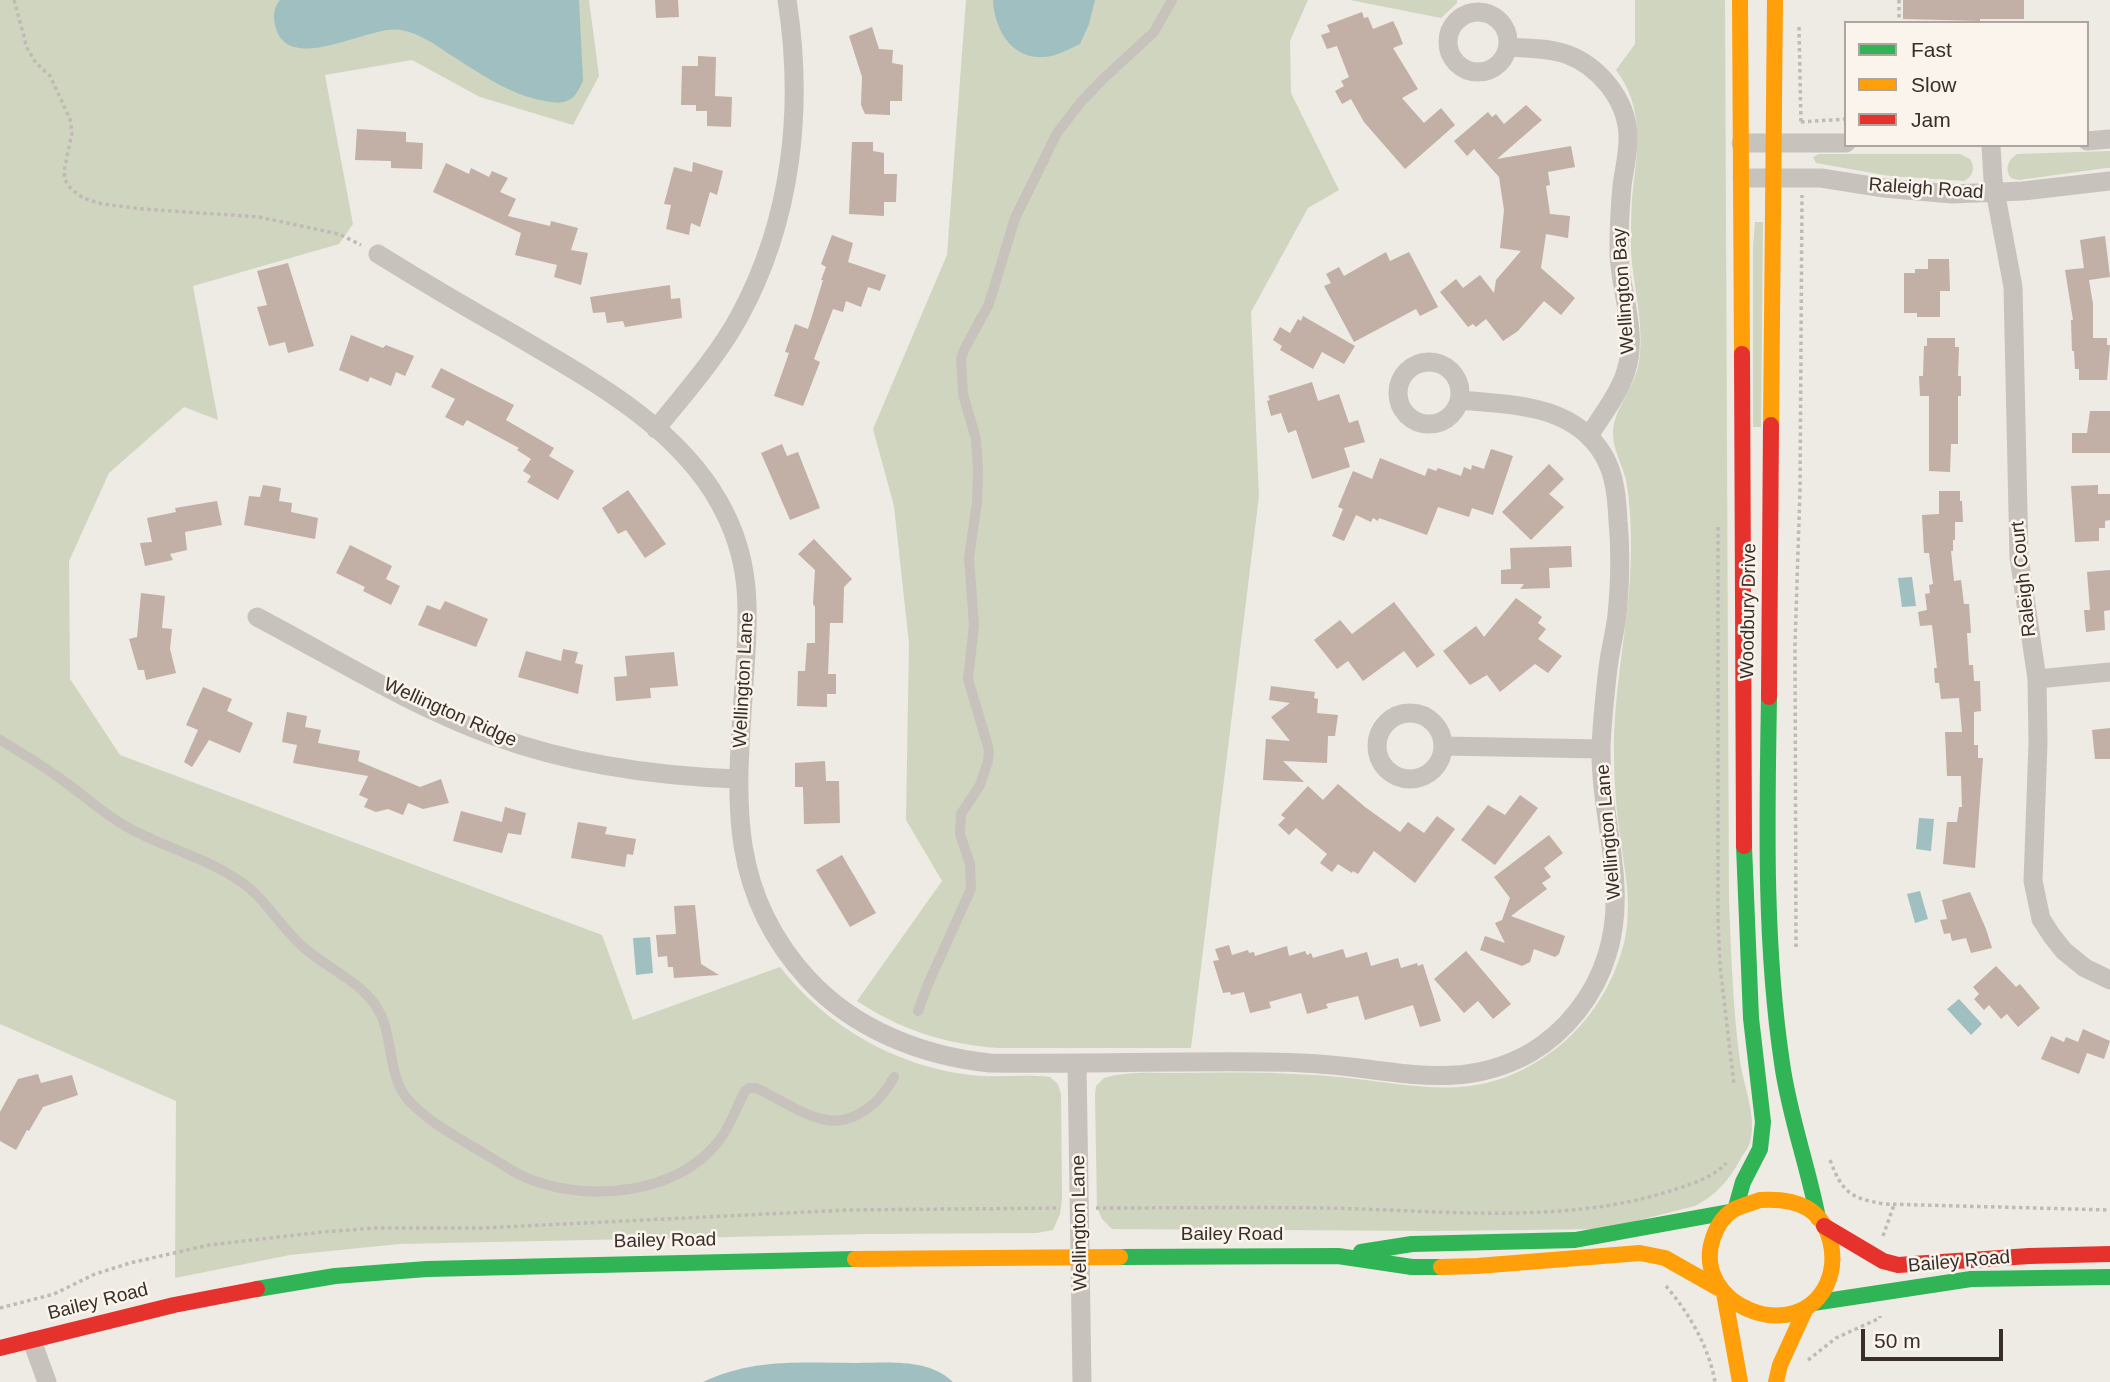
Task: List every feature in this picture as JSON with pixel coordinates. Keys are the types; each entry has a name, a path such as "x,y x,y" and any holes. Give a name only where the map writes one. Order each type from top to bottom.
{"main road":[{"name":"Woodbury Drive","path":"1732,1209 1760,1149 1763,1122 1751,1018 1744,888 1740,0"},
{"name":"Woodbury Drive","path":"1775,0 1769,661 1771,952 1784,1081 1821,1222"},
{"path":"1740,1382 1721,1291 1712,1276 1709,1252 1718,1224 1732,1209 1747,1202 1778,1200 1798,1204 1821,1222 1831,1247 1830,1276 1826,1288 1810,1305 1780,1365 1776,1382"},
{"name":"Bailey Road","path":"1338,1256 1412,1244 1575,1240 1732,1209"},
{"name":"Bailey Road","path":"1821,1222 1880,1259 1898,1265 2019,1256 2110,1254"},
{"name":"Bailey Road","path":"0,1348 218,1296 304,1280 381,1272 732,1261 1080,1257 1338,1256 1412,1267 1477,1266 1650,1254 1671,1261 1721,1291"},
{"name":"Bailey Road","path":"1810,1305 1971,1279 2110,1277"},
{"path":"1721,1291 1747,1311 1765,1316 1791,1314 1810,1305"}],"street":[{"path":"656,429 701,373 738,318 755,284 773,235 788,179 793,140 794,44 787,0"},
{"name":"Wellington Bay","path":"1508,47 1543,49 1567,55 1588,66 1605,80 1626,118 1627,155 1619,216 1619,254 1630,331 1630,355 1626,373 1589,436"},
{"path":"2089,141 2110,139"},
{"path":"1741,143 1844,143"},
{"name":"Raleigh Court","path":"1991,147 1992,175 2013,287 2019,557 2037,679 2038,743 2032,858 2036,900 2041,919 2064,951 2085,968 2110,980"},
{"name":"Raleigh Road","path":"1742,178 1829,179 1916,191 1996,193 2110,181"},
{"name":"Wellington Lane","path":"378,254 554,358 656,429 695,467 707,483 727,516 741,556 748,607 738,808 741,842 757,900 782,947 822,994 877,1030 909,1046 953,1060 1077,1064 1312,1063 1423,1077 1447,1077 1501,1066 1528,1054 1553,1038 1575,1015 1594,987 1607,957 1617,898 1604,799 1601,749 1608,666 1617,617 1620,545 1615,485 1604,455 1577,425 1542,410 1460,400"},
{"name":"Wellington Ridge","path":"257,617 422,705 516,743 567,758 631,770 738,779"},
{"path":"2037,679 2110,673"},
{"path":"1444,746 1601,749"},
{"name":"Wellington Lane","path":"1077,1064 1082,1382"},
{"path":"32,1340 47,1382"}],"lane":[{"path":"918,1011 971,889 970,864 964,851 960,823 965,805 983,776 989,750 968,679 974,625 969,558 977,502 978,469 975,439 963,394 961,358 989,304 1015,218 1057,133 1096,86 1154,32 1172,0"},
{"path":"0,740 58,777 122,824 203,859 251,890 302,946 362,991 376,1006 384,1023 395,1073 402,1092 411,1104 449,1132 530,1180 591,1191 642,1188 681,1171 708,1152 719,1141 745,1091 750,1088 756,1088 818,1118 831,1121 871,1107 880,1099 894,1077"}],"path":[{"path":"14,0 27,48 36,64 50,76 70,119 72,133 64,171 65,180 71,189 83,198 103,204 142,209 259,217 342,235 378,254"},
{"path":"1899,0 1899,21"},
{"path":"1799,25 1801,143"},
{"path":"1801,122 1844,119"},
{"path":"1796,949 1795,645 1801,448 1802,178"},
{"path":"1100,1208 1536,1212 1575,1210 1659,1195 1721,1169 1731,1156"},
{"path":"1828,1156 1844,1189 1853,1197 1863,1200 1894,1205 2110,1210"},
{"path":"0,1308 54,1294 95,1274 130,1263 209,1245 322,1231 482,1228 847,1210 1057,1208"},
{"path":"1665,1284 1677,1298 1697,1332 1715,1382"},
{"path":"1807,1362 1836,1338 1880,1318"}],"green space":[{"path":"0,0 589,0 599,76 573,125 480,97 412,60 325,75 353,224 339,244 193,286 218,420 184,407 109,473 69,561 70,679 120,755 602,935 633,1020 780,967 798,988 841,1025 864,1040 915,1063 970,1075 1050,1077 1058,1084 1061,1094 1062,1199 1060,1214 1053,1230 1037,1233 399,1244 290,1255 175,1278 176,1101 0,1024"},
{"path":"966,0 1308,0 1290,41 1291,93 1339,190 1308,208 1251,312 1259,496 1191,1048 979,1046 942,1039 907,1028 857,1001 942,881 906,820 909,643 894,506 873,429 947,255"},
{"path":"1350,0 1457,0 1457,3 1441,18"},
{"path":"1635,0 1725,0 1729,901 1740,1062 1752,1122 1749,1146 1728,1179 1717,1191 1695,1206 1604,1229 1112,1229 1102,1219 1097,1207 1095,1095 1096,1086 1104,1078 1140,1073 1263,1073 1327,1076 1424,1087 1471,1086 1518,1072 1558,1047 1572,1035 1595,1007 1613,974 1625,939 1628,913 1616,805 1614,728 1631,547 1627,488 1613,430 1617,414 1637,371 1641,334 1631,251 1637,148 1636,116 1626,85 1616,70 1635,44"},
{"path":"2110,151 2110,168 2019,180 2011,178 2007,168 2017,154"},
{"path":"1819,154 1960,154 1970,159 1973,168 1970,177 1964,181 1890,176 1816,163 1813,157"},
{"path":"1755,222 1763,222 1761,427 1753,427"}],"water":[{"path":"280,0 579,0 583,81 574,96 564,102 532,98 495,82 426,39 401,30 387,30 312,48 295,47 283,40 275,25 274,11"},
{"path":"993,0 1095,0 1080,44 1043,57 1021,53 1013,47 997,21"},
{"path":"1912,577 1916,606 1902,607 1898,578"},
{"path":"1919,818 1934,819 1931,851 1916,849"},
{"path":"1920,891 1928,919 1915,923 1907,894"},
{"path":"650,937 653,973 636,975 633,938"},
{"path":"1959,999 1982,1024 1971,1035 1947,1009"},
{"path":"759,1365 920,1365 943,1374 953,1382 703,1382 722,1374"}],"building":[{"path":"655,0 678,0 679,17 656,18"},
{"path":"1903,0 2024,0 2024,19 1903,19"},
{"path":"1362,12 1364,18 1368,17 1373,29 1393,21 1398,31 1403,44 1393,48 1418,89 1402,98 1424,123 1441,108 1455,125 1405,169 1364,122 1351,99 1342,104 1335,91 1344,86 1341,81 1349,77 1337,46 1327,49 1321,35 1330,32 1327,25"},
{"path":"872,27 879,49 893,50 892,63 903,65 902,101 890,101 890,115 865,114 861,105 862,77 849,36"},
{"path":"698,56 716,57 715,96 732,97 731,127 707,126 707,111 696,111 696,105 681,105 682,66 698,66"},
{"path":"1526,105 1542,120 1497,159 1571,146 1575,167 1548,172 1550,185 1546,186 1550,214 1570,216 1568,238 1546,234 1541,268 1575,298 1561,315 1544,301 1518,331 1503,341 1486,319 1476,327 1473,324 1468,327 1440,292 1456,279 1463,288 1480,275 1494,293 1496,280 1521,251 1500,248 1504,210 1499,177 1474,149 1467,156 1454,141 1488,112 1492,117 1496,114 1504,124"},
{"path":"357,129 406,132 406,142 423,143 422,169 391,168 391,161 355,160"},
{"path":"852,142 873,142 873,151 884,153 884,174 897,174 896,202 884,202 884,216 849,214"},
{"path":"693,162 723,171 717,195 710,192 700,227 691,223 689,235 666,229 671,205 664,204 674,167 692,172"},
{"path":"446,163 469,174 471,168 489,177 492,171 508,178 500,192 516,199 508,216 550,226 551,221 578,228 571,250 588,253 581,285 554,277 557,265 515,255 521,233 433,192"},
{"path":"832,235 853,243 848,262 886,275 880,291 868,287 861,307 846,301 843,312 833,309 814,359 820,362 803,406 774,396 789,353 785,352 795,324 808,329 826,267 821,264"},
{"path":"2105,236 2110,277 2089,280 2093,304 2093,338 2107,338 2107,345 2110,345 2107,380 2079,380 2079,369 2075,369 2072,351 2073,320 2065,270 2084,268 2080,240"},
{"path":"1386,252 1390,261 1409,252 1438,307 1420,316 1416,309 1354,342 1324,286 1331,283 1326,274 1339,267 1344,276"},
{"path":"1928,259 1949,259 1950,291 1940,291 1940,317 1917,317 1917,313 1904,313 1904,273 1915,273 1915,269 1928,269"},
{"path":"288,263 314,346 288,353 285,342 269,346 257,307 267,305 257,271"},
{"path":"670,285 671,299 680,298 682,318 625,327 623,321 607,323 605,312 593,313 590,297"},
{"path":"1303,316 1355,346 1344,364 1322,352 1313,369 1280,350 1282,346 1273,340 1280,327 1290,333 1298,319 1301,321"},
{"path":"351,335 383,348 386,345 414,356 405,376 396,372 391,386 370,377 368,382 339,370"},
{"path":"1927,338 1955,338 1955,347 1959,347 1958,376 1961,376 1961,396 1958,396 1958,444 1951,444 1950,472 1929,471 1929,396 1920,396 1919,376 1923,376 1924,346 1927,346"},
{"path":"441,368 514,405 506,420 554,448 549,456 574,471 558,500 527,482 531,476 523,471 531,459 517,450 519,448 467,420 463,426 445,417 455,399 431,387"},
{"path":"1312,382 1318,401 1339,394 1349,423 1358,420 1365,442 1344,448 1350,467 1312,479 1296,430 1288,433 1281,413 1271,416 1267,401 1270,400 1268,396"},
{"path":"2090,411 2110,411 2110,453 2072,453 2072,433 2087,433"},
{"path":"782,444 787,456 798,452 820,508 790,520 761,453"},
{"path":"1491,449 1513,456 1493,515 1472,508 1469,517 1438,507 1427,535 1379,518 1378,521 1373,518 1371,522 1356,515 1344,541 1332,536 1343,509 1338,507 1353,471 1372,479 1380,458 1425,476 1428,468 1436,471 1438,468 1461,476 1464,467 1471,470 1472,465 1484,469"},
{"path":"1549,464 1564,479 1549,494 1564,507 1531,540 1502,512"},
{"path":"263,485 281,488 279,501 292,503 291,512 318,518 315,539 244,525 249,496 260,497"},
{"path":"2098,485 2098,494 2110,494 2110,520 2105,521 2105,528 2099,528 2099,541 2075,542 2071,486"},
{"path":"628,490 666,544 645,558 626,530 618,534 602,508"},
{"path":"1939,491 1960,491 1963,522 1955,522 1955,540 1951,551 1954,581 1961,580 1964,604 1969,604 1969,665 1973,665 1974,681 1980,681 1981,711 1974,712 1974,745 1978,745 1978,758 1983,758 1975,868 1943,864 1947,822 1957,822 1959,807 1962,807 1961,776 1947,776 1945,732 1962,732 1959,698 1941,699 1939,683 1935,683 1934,668 1937,668 1932,625 1920,626 1918,612 1927,610 1925,594 1930,593 1929,585 1933,584 1929,553 1924,553 1922,515 1939,514"},
{"path":"217,501 222,525 185,532 187,550 170,554 173,560 145,566 140,543 152,542 147,518 176,512 175,508"},
{"path":"814,539 852,579 844,587 843,623 830,623 828,674 836,674 836,694 827,694 827,707 797,706 798,671 805,671 807,643 815,643 815,570 798,554"},
{"path":"350,545 392,566 386,579 400,586 391,605 363,591 365,587 336,573"},
{"path":"1571,546 1572,567 1549,568 1550,588 1520,589 1524,584 1501,584 1501,570 1511,569 1510,548"},
{"path":"2110,570 2110,610 2104,611 2105,630 2086,632 2084,610 2090,610 2087,572"},
{"path":"141,593 165,596 162,628 172,629 170,649 176,673 146,680 144,670 138,670 129,639 137,637"},
{"path":"1516,598 1542,617 1538,623 1546,629 1538,639 1562,656 1548,673 1535,664 1500,692 1487,675 1470,685 1443,651 1476,626 1484,637"},
{"path":"445,601 488,619 476,647 418,625 427,605 440,610"},
{"path":"1394,602 1435,655 1417,668 1404,651 1363,681 1348,661 1337,669 1314,640 1340,620 1352,634"},
{"path":"563,649 578,652 575,663 583,665 578,694 518,677 526,651 561,661"},
{"path":"674,652 678,686 650,688 651,698 616,701 614,677 627,676 625,656"},
{"path":"1271,686 1315,692 1314,698 1318,699 1317,713 1338,715 1335,736 1328,736 1327,763 1283,761 1304,782 1263,780 1266,739 1290,741 1271,717 1290,703 1269,700"},
{"path":"203,687 232,699 227,711 253,723 240,753 209,740 192,767 184,762 198,730 186,725"},
{"path":"287,712 307,716 305,727 321,730 318,743 360,751 358,761 420,787 441,779 449,803 423,809 408,803 403,815 388,809 376,812 364,807 368,799 359,795 368,776 293,763 297,745 282,742"},
{"path":"2110,728 2110,759 2095,759 2092,730"},
{"path":"825,761 826,781 839,781 840,823 804,824 803,787 795,787 795,763"},
{"path":"1338,784 1400,832 1408,822 1424,833 1437,816 1455,829 1415,883 1374,851 1358,874 1338,864 1332,872 1320,863 1327,854 1296,828 1289,835 1278,825 1285,818 1281,815 1308,786 1323,800"},
{"path":"1520,795 1538,808 1495,865 1461,840 1488,805 1505,815"},
{"path":"505,807 526,813 521,835 508,833 502,853 453,841 461,811 502,822"},
{"path":"578,822 607,827 605,834 636,839 633,855 627,854 625,867 571,858"},
{"path":"1549,835 1563,853 1544,868 1551,877 1542,883 1547,889 1511,916 1565,936 1559,954 1555,957 1534,949 1530,962 1522,966 1480,950 1485,936 1505,943 1495,923 1502,920 1510,898 1494,877"},
{"path":"842,855 876,913 850,927 816,870"},
{"path":"1970,892 1992,948 1971,953 1966,938 1952,941 1950,933 1944,934 1940,920 1947,919 1942,900"},
{"path":"695,905 701,964 719,975 674,978 673,967 668,967 667,956 658,957 656,935 676,934 674,906"},
{"path":"1229,945 1232,955 1248,950 1249,953 1254,952 1255,956 1287,946 1289,956 1305,951 1307,955 1311,953 1313,958 1343,949 1346,958 1367,952 1371,966 1398,958 1401,968 1423,964 1441,1021 1420,1027 1413,1005 1365,1020 1358,996 1326,1004 1328,1008 1307,1014 1301,993 1269,1002 1271,1008 1250,1013 1244,992 1231,995 1230,992 1223,993 1213,961 1219,960 1215,949"},
{"path":"1466,951 1511,1004 1493,1019 1478,1001 1464,1013 1434,979"},
{"path":"1996,966 2016,987 2020,984 2040,1008 2018,1027 2007,1014 2001,1019 1989,1005 1984,1010 1974,999 1979,994 1973,987"},
{"path":"2083,1029 2110,1041 2104,1059 2087,1053 2079,1074 2041,1059 2051,1036 2064,1042 2066,1037 2078,1042"},
{"path":"38,1074 41,1083 72,1075 78,1095 43,1107 16,1150 0,1141 0,1112 18,1079"}],"traffic: fast":[{"path":"1769,697 1769,926 1776,1018 1789,1102 1818,1218"},
{"path":"1736,1207 1743,1182 1760,1149 1763,1122 1751,1018 1744,846"},
{"path":"1361,1252 1412,1244 1575,1240 1729,1212"},
{"path":"1120,1257 1338,1256 1412,1267 1441,1267"},
{"path":"257,1289 335,1276 427,1269 855,1259"},
{"path":"1813,1303 1971,1279 2110,1277"}],"traffic: slow":[{"path":"1740,0 1742,354"},
{"path":"1771,425 1775,0"},
{"path":"1760,1200 1796,1203 1807,1208 1822,1223 1830,1242 1832,1264 1827,1284 1813,1303 1793,1313 1772,1315 1750,1310 1731,1299 1717,1282 1710,1262 1713,1238 1724,1218 1731,1211 1760,1200"},
{"path":"1441,1267 1640,1253 1665,1258 1718,1288"},
{"path":"855,1259 1120,1257"},
{"path":"1724,1293 1740,1382"},
{"path":"1776,1382 1780,1365 1806,1308"}],"traffic: jam":[{"path":"1742,354 1744,846"},
{"path":"1769,697 1771,425"},
{"path":"1824,1226 1883,1261 1898,1265 2029,1256 2110,1254"},
{"path":"0,1348 174,1305 257,1289"}]}
